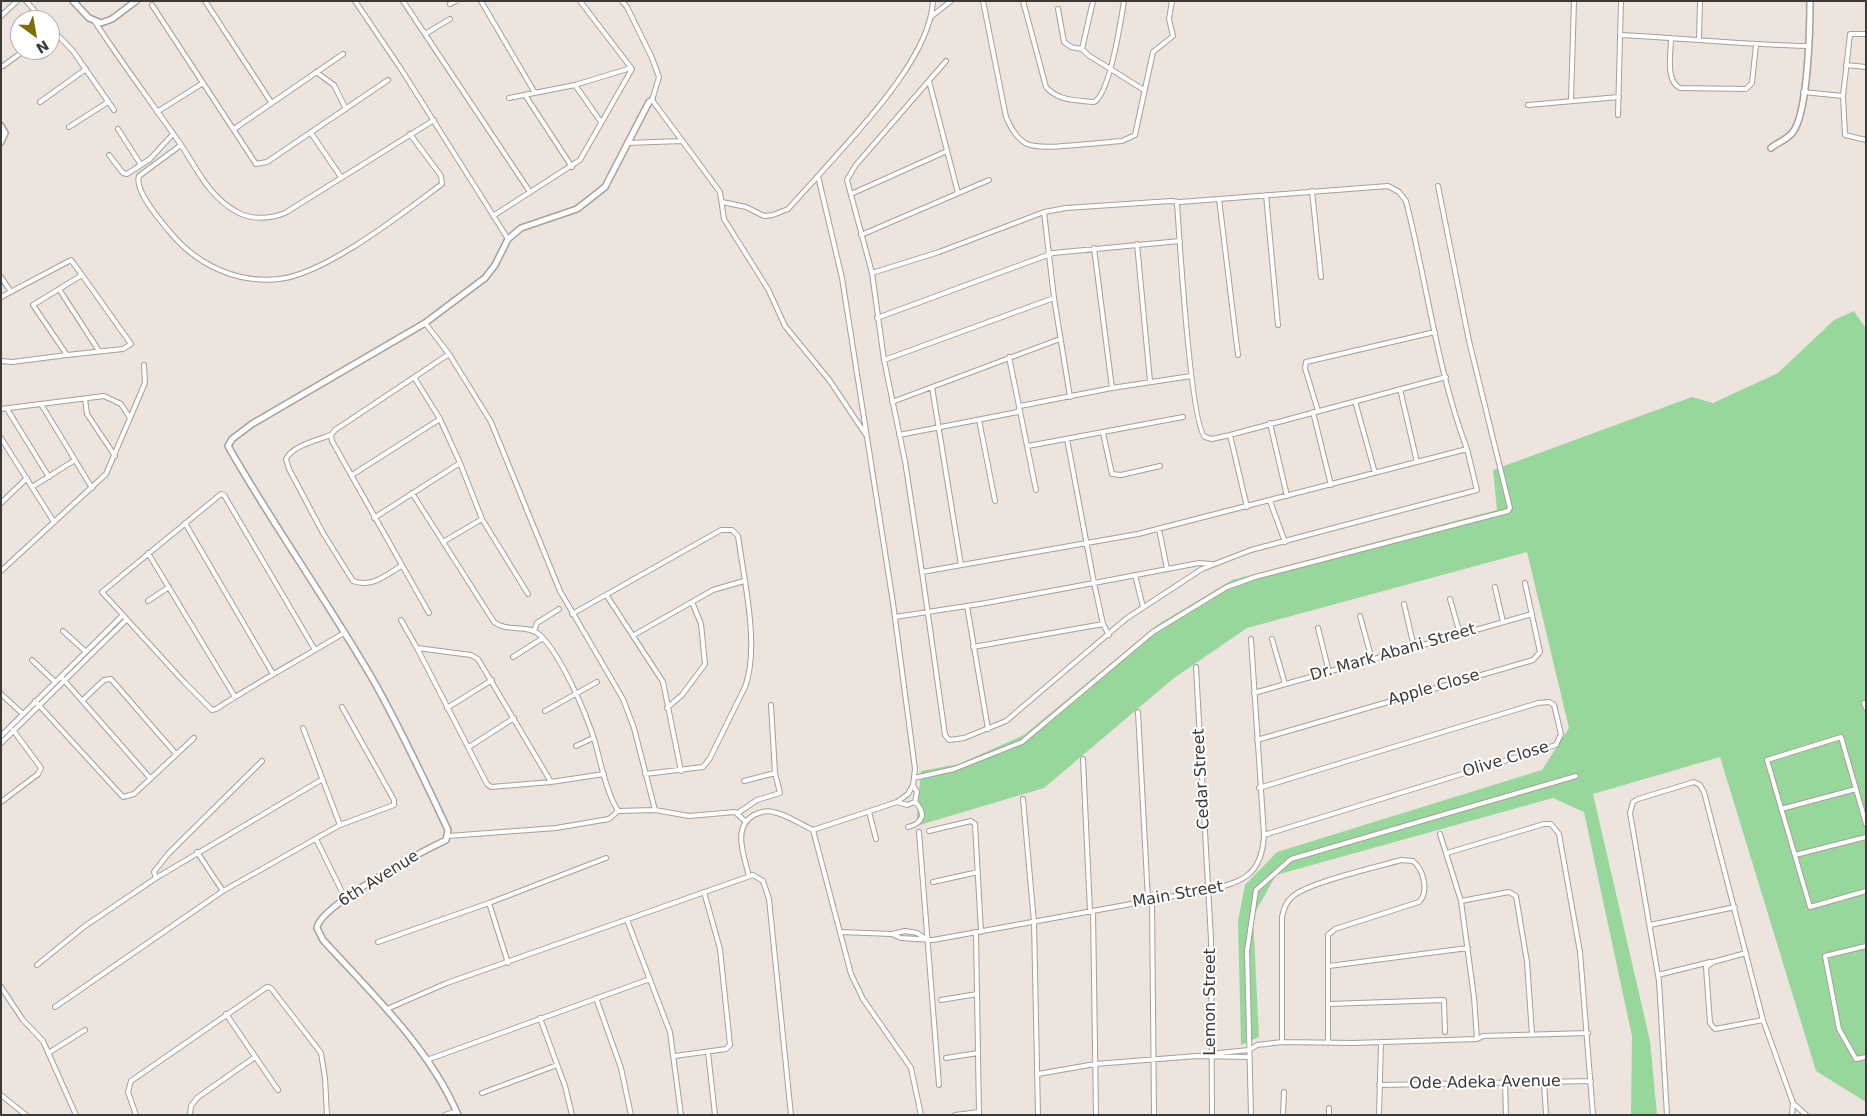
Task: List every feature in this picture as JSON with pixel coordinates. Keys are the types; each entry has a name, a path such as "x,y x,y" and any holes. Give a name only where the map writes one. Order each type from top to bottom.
{"street":[{"path":"1,16 17,1"},
{"path":"73,1 95,22 181,145 193,168 213,192 230,207 250,216 274,217 285,213 434,120"},
{"path":"95,22 106,22 136,1"},
{"path":"205,1 271,102"},
{"path":"355,1 434,120 508,239"},
{"path":"403,1 530,192"},
{"path":"450,4 456,1"},
{"path":"480,1 535,93"},
{"path":"580,1 631,68"},
{"path":"448,836 448,830 401,730 344,632 274,520 260,501 228,446 232,439 252,424 426,322 485,278 495,265 508,239 523,226 576,209 605,187 626,143 649,102 652,100 659,77 652,58 627,7 622,1"},
{"path":"722,202 746,207 764,216 773,215 788,209 818,176 906,69 921,46 932,16 933,1"},
{"path":"932,16 951,1"},
{"path":"983,1 1006,117 1012,131 1028,144 1036,147 1131,138 1137,128 1153,52 1173,36 1169,19 1172,1"},
{"path":"1024,1 1043,80 1051,92 1064,100 1094,102 1101,95 1110,68 1124,1"},
{"path":"1082,49 1092,1"},
{"path":"1571,100 1574,1"},
{"path":"1618,115 1621,1"},
{"path":"1699,39 1700,1"},
{"path":"1771,148 1794,131 1809,62 1810,1"},
{"path":"152,6 256,164 267,162 388,80"},
{"path":"1058,9 1064,42 1071,47 1082,49 1088,55 1144,90"},
{"path":"425,34 450,19"},
{"path":"1866,34 1850,34 1843,96 1845,136 1866,140"},
{"path":"1620,35 1699,39 1756,45 1809,46"},
{"path":"1672,38 1671,76 1674,84 1680,88 1742,91 1746,89 1752,83 1756,45"},
{"path":"60,40 86,69 114,110"},
{"path":"234,128 343,54"},
{"path":"3,66 11,60"},
{"path":"872,273 939,252 1044,212 1075,208 1388,186 1403,196 1418,247 1435,332 1477,490 1251,550 1213,564 1143,607 1006,722 954,741 945,735 922,572 899,435 884,360 872,273 847,180 849,174 946,61"},
{"path":"1846,65 1866,67"},
{"path":"493,216 572,167 580,160 631,68"},
{"path":"509,98 575,85 631,68"},
{"path":"40,102 86,69"},
{"path":"316,72 334,85 346,109"},
{"path":"929,81 958,194"},
{"path":"158,112 203,83"},
{"path":"575,85 601,122"},
{"path":"1803,92 1843,96"},
{"path":"525,95 572,167"},
{"path":"1528,105 1619,97"},
{"path":"652,100 720,192 722,213 727,224 768,289 785,326 830,381 867,437"},
{"path":"69,127 108,102"},
{"path":"1,126 5,133 1,142"},
{"path":"118,129 141,165"},
{"path":"310,133 341,177"},
{"path":"109,155 123,173 127,174 150,159 173,134"},
{"path":"181,145 139,176 137,182 157,215 182,243 214,268 241,277 279,279 297,274 344,252 442,184 441,176 410,134"},
{"path":"626,143 682,141"},
{"path":"851,194 947,151"},
{"path":"748,876 741,841 745,821 760,812 771,811 813,830 897,802 908,794 913,785 914,778 913,748 895,617 842,278 818,176"},
{"path":"861,235 989,180"},
{"path":"914,778 954,769 1022,742 1153,632 1227,587 1256,577 1508,511 1510,508 1469,341 1438,186"},
{"path":"1312,191 1321,277"},
{"path":"1266,195 1278,325"},
{"path":"1219,199 1238,355"},
{"path":"1177,202 1191,376 1201,434 1212,439 1230,435 1446,377"},
{"path":"1044,212 1054,298 1070,397"},
{"path":"877,318 1050,255 1094,248 1180,240"},
{"path":"1136,244 1150,381"},
{"path":"1094,248 1112,388"},
{"path":"1,297 71,260 131,344 124,349 12,362 1,361"},
{"path":"68,355 33,304 82,275"},
{"path":"1,277 11,292"},
{"path":"59,289 99,351"},
{"path":"884,360 1054,298"},
{"path":"426,322 449,354 491,422 550,568 572,614 623,699 634,728 655,810"},
{"path":"1331,485 1305,368 1306,362 1435,332"},
{"path":"892,402 1060,339"},
{"path":"401,566 375,582 360,584 353,581 323,533 289,469 286,459 295,450 330,435 449,354"},
{"path":"1009,358 1036,490"},
{"path":"1,571 106,474 145,383 144,365"},
{"path":"1020,406 1150,381 1191,376"},
{"path":"414,377 440,419 482,519 528,594"},
{"path":"932,387 961,565"},
{"path":"1400,389 1417,462"},
{"path":"1,409 104,396 121,404 130,418"},
{"path":"85,399 86,414 115,456"},
{"path":"1355,401 1375,473"},
{"path":"41,404 92,488"},
{"path":"899,435 1018,412 1020,406"},
{"path":"7,409 49,477"},
{"path":"1028,446 1183,417"},
{"path":"352,475 440,419"},
{"path":"979,420 995,502"},
{"path":"1270,423 1287,496"},
{"path":"1103,433 1112,474 1121,475 1160,466"},
{"path":"330,435 374,518 429,613"},
{"path":"1230,435 1247,507"},
{"path":"1,438 54,522"},
{"path":"1067,440 1103,624 1109,635"},
{"path":"922,572 1159,528 1247,507 1467,449"},
{"path":"32,488 75,460"},
{"path":"374,518 460,463"},
{"path":"1,503 26,478"},
{"path":"412,493 494,622 507,628 534,631 543,638 576,694 618,811 655,810 689,816 738,813 757,800 779,795 781,790 775,773 771,705"},
{"path":"315,650 224,495 218,496 103,590 104,596 209,709 216,709 273,674 315,650 344,632"},
{"path":"1270,501 1285,542"},
{"path":"443,542 482,519"},
{"path":"184,523 273,674"},
{"path":"1159,528 1167,569"},
{"path":"572,614 726,529 736,532 738,536 752,652 749,676 707,764 698,769 645,774"},
{"path":"148,553 235,697"},
{"path":"895,617 967,606 1199,563 1213,564"},
{"path":"1135,575 1143,607"},
{"path":"634,635 713,590 744,581"},
{"name":"Apple Close","path":"1257,740 1533,660 1540,652 1525,583"},
{"path":"148,601 169,586"},
{"path":"1495,587 1503,622"},
{"path":"607,596 663,682 681,771"},
{"path":"1450,599 1460,634"},
{"path":"667,708 682,695 705,664 700,624 692,602"},
{"path":"1404,604 1414,647"},
{"path":"967,606 988,729"},
{"path":"534,631 537,623 559,609"},
{"name":"Dr. Mark Abani Street","path":"1254,694 1532,614"},
{"path":"1,736 12,729 85,651 122,616"},
{"path":"1360,616 1372,660"},
{"path":"1,743 23,714 37,703 54,681 61,678 126,620"},
{"path":"401,620 469,747 484,780 492,787 551,782 604,774"},
{"path":"973,647 1103,624"},
{"path":"1318,628 1329,672"},
{"path":"63,631 85,651"},
{"path":"513,657 543,638"},
{"name":"Main Street","path":"841,932 918,933 927,940 1208,890 1233,884 1246,877 1263,854 1264,835 1259,788 1251,639"},
{"path":"1272,639 1286,684"},
{"path":"417,648 475,656 492,680 551,782"},
{"path":"32,660 54,681"},
{"name":"Cedar Street","path":"1196,667 1208,890"},
{"path":"61,678 83,700 150,778"},
{"path":"83,700 104,680 111,679 176,754"},
{"path":"447,708 492,680"},
{"path":"546,711 596,682"},
{"path":"1,694 23,714"},
{"name":"Olive Close","path":"1259,788 1538,703 1549,702 1554,705 1561,734 1556,745 1264,835"},
{"path":"37,703 123,797 134,794 194,738"},
{"path":"1864,703 1866,708"},
{"path":"55,1008 223,891 340,825 394,805 394,800 342,707"},
{"path":"1138,712 1150,900 1154,1115"},
{"path":"469,747 514,718"},
{"path":"303,728 321,780 340,825"},
{"path":"1,802 38,774 41,768 12,729"},
{"path":"1866,824 1841,737 1767,760 1810,907 1866,891"},
{"path":"576,746 593,738"},
{"path":"1083,759 1091,911 1096,1115"},
{"path":"156,878 154,872 156,868 168,854 262,761"},
{"path":"744,781 775,773"},
{"path":"1251,1115 1247,951 1256,890 1291,859 1576,776"},
{"path":"37,965 85,926 156,878 321,780"},
{"path":"1667,1115 1658,975 1630,822 1631,806 1638,799 1694,782 1702,787 1735,907 1763,1020 1793,1103 1792,1115"},
{"path":"913,785 917,792 915,802"},
{"path":"1781,809 1856,789"},
{"path":"1024,799 1034,922 1038,1115"},
{"path":"897,802 907,805 915,802"},
{"path":"908,827 916,825 923,817 923,810 915,802"},
{"name":"6th Avenue","path":"458,1113 427,1060 387,1009 318,933 317,923 345,898 416,854 446,840 448,836 556,828 608,819 618,811"},
{"path":"869,812 876,839"},
{"path":"738,813 745,821"},
{"path":"930,831 974,822 978,872 976,994 979,1113 954,1115"},
{"path":"1447,853 1535,826 1551,824 1555,827 1562,842 1578,943 1588,1034 1593,1115"},
{"path":"813,830 851,974 857,988 911,1068 921,1115"},
{"path":"919,832 939,1085"},
{"path":"1440,834 1461,900 1477,1039"},
{"path":"1795,856 1866,837"},
{"path":"316,838 345,898"},
{"path":"197,852 223,891"},
{"path":"378,942 489,903 606,858"},
{"path":"1282,1042 1282,916 1286,903 1296,894 1327,882 1401,860 1408,860 1416,864 1425,889 1422,899 1416,905 1336,929 1328,935 1328,1044"},
{"path":"933,882 978,872"},
{"path":"387,1009 447,983 508,963 748,876 756,876 763,881 770,899 791,1115"},
{"name":"Lemon Street","path":"1208,890 1211,940 1212,1115"},
{"path":"675,1056 726,1050 730,1045 720,949 704,892"},
{"path":"1461,900 1509,892 1516,896 1527,962 1532,1034"},
{"path":"489,903 508,963"},
{"path":"1650,925 1735,907"},
{"path":"628,920 666,1019 675,1056 681,1115"},
{"path":"1866,946 1825,956 1839,1029 1856,1059 1866,1057"},
{"path":"1328,966 1468,948"},
{"path":"1658,975 1746,953"},
{"path":"1713,962 1706,967 1712,1027 1723,1030 1763,1020"},
{"path":"427,1060 650,979"},
{"path":"1,987 23,1020 43,1041 50,1052 76,1115"},
{"path":"136,1115 128,1092 131,1081 263,988 271,988 321,1053 325,1078 327,1115"},
{"path":"941,1000 976,994"},
{"path":"596,998 621,1068 631,1115"},
{"path":"1329,1004 1444,1000 1445,1032"},
{"path":"226,1014 278,1090"},
{"path":"540,1018 572,1115"},
{"path":"50,1052 85,1030"},
{"path":"1211,1056 1219,1053 1249,1050 1257,1045 1282,1042 1328,1044 1477,1039 1488,1036 1532,1034 1588,1034"},
{"path":"1379,1115 1381,1042"},
{"path":"708,1052 715,1115"},
{"path":"946,1058 978,1053"},
{"path":"1038,1074 1095,1064 1211,1056 1249,1057"},
{"path":"190,1115 191,1106 197,1098 255,1057"},
{"path":"482,1093 557,1065"},
{"name":"Ode Adeka Avenue","path":"1379,1085 1591,1081"},
{"path":"1505,1082 1506,1115"},
{"path":"1544,1082 1546,1115"},
{"path":"1283,1115 1284,1092"},
{"path":"1,1095 26,1115"},
{"path":"1793,1103 1806,1115"},
{"path":"1329,1108 1330,1115"},
{"path":"445,1115 458,1113"}],"green space":[{"path":"1854,311 1866,329 1866,1102 1816,1071 1720,757 1593,794 1650,1041 1657,1115 1631,1115 1632,1036 1584,812 1553,798 1276,875 1253,916 1259,1037 1241,1045 1238,921 1245,885 1277,852 1542,770 1569,728 1527,552 1247,628 1174,678 1044,788 916,826 921,771 959,764 1024,735 1157,625 1232,580 1497,510 1493,470 1692,397 1713,403 1778,373 1834,320"}]}
